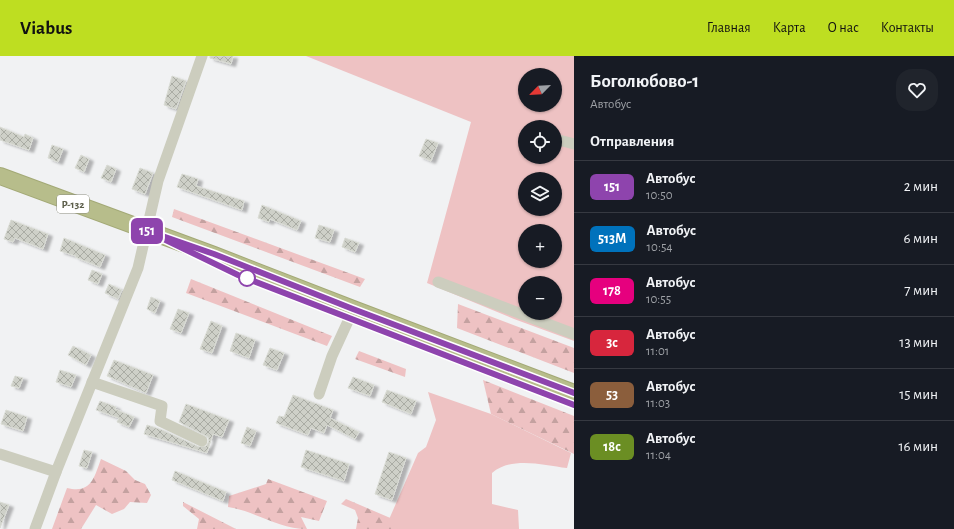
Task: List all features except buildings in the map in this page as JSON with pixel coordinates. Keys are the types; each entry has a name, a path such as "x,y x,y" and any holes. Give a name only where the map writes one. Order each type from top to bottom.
{"highway":[{"name":"Р-132","path":"0,176 214,254 495,369 574,405"},
{"name":"Р-132","path":"145,230 213,264 348,319 495,369 574,393"}],"street":[{"path":"35,529 56,472 138,268 145,230 158,182 202,56"},
{"path":"562,141 574,144"},
{"path":"438,282 574,334"},
{"path":"319,394 332,356 348,319"},
{"path":"92,382 162,406 160,421 202,441"},
{"path":"0,454 56,472"}],"green space":[{"path":"306,56 574,56 574,341 514,319 427,283 471,122"},
{"path":"174,209 365,279 360,287 172,217"},
{"path":"191,279 332,336 327,346 186,293"},
{"path":"458,304 574,348 574,373 457,328"},
{"path":"359,351 406,369 405,377 355,359"},
{"path":"483,380 574,416 574,454 491,414"},
{"path":"428,392 491,414 571,453 567,468 518,463 500,468 492,473 492,504 518,510 519,529 400,529 387,524 418,453 426,447 436,420"},
{"path":"101,459 126,471 135,480 145,484 151,495 147,503 130,502 124,509 112,514 96,505 81,529 52,529 67,488 81,489 90,483"},
{"path":"268,479 327,501 319,521 301,517 307,529 297,528 228,507 229,496 266,484"},
{"path":"346,499 416,529 356,529 358,518 355,510 341,504"},
{"path":"183,502 236,529 197,529 199,519 183,506"}],"bus line":[{"name":"151","path":"574,393 353,309 214,254 145,230 238,275 348,319 574,405"}]}
